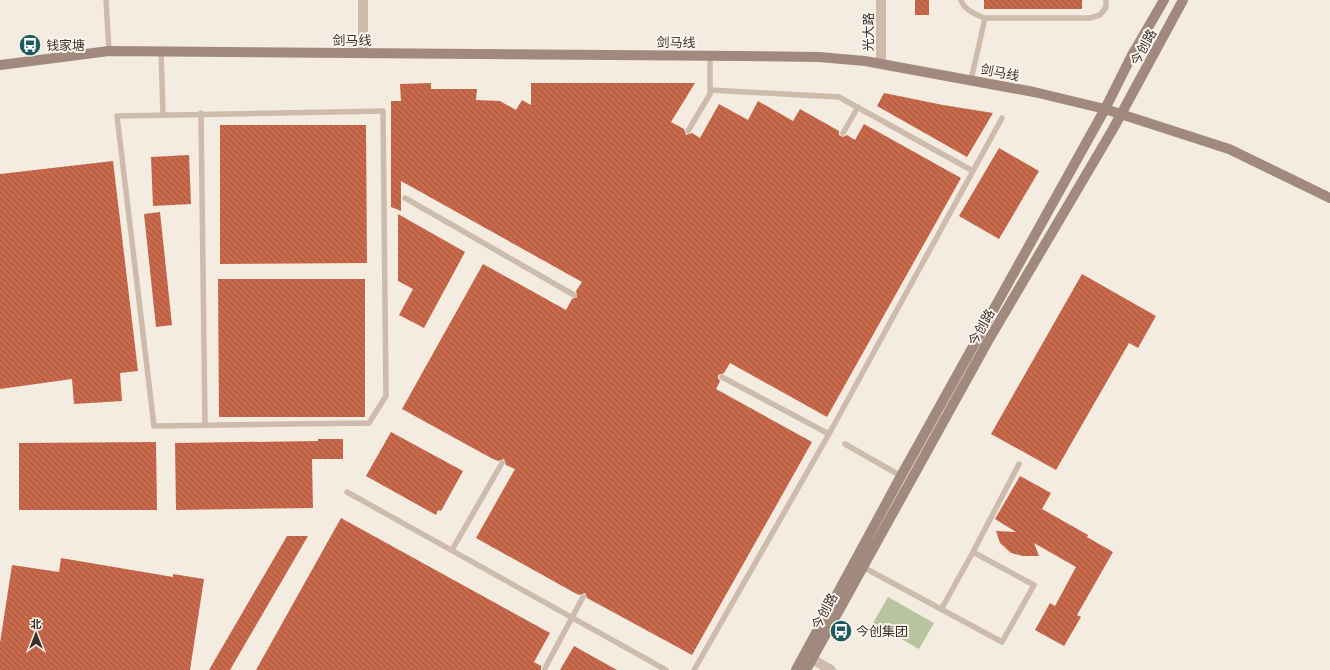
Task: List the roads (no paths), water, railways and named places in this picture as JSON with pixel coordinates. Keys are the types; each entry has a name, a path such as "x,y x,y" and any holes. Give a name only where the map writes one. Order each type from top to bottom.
{"main road":[{"name":"今创路","path":"806,670 808,657 900,476 1105,109 1132,55 1164,0"},
{"name":"今创路","path":"796,670 808,657 863,566 988,341 1121,115 1183,0"},
{"name":"剑马线","path":"0,65 109,51 819,57 881,64 971,80 1034,92 1105,109 1229,149 1330,198"}],"street":[{"path":"362,53 363,0"},
{"name":"光大路","path":"881,0 881,64"},
{"path":"808,657 831,670"}],"lane":[{"path":"106,0 109,51"},
{"path":"961,0 972,13 985,18 1090,18 1100,15 1106,7 1106,0"},
{"path":"971,80 985,18"},
{"path":"162,51 163,115"},
{"path":"688,131 710,94 710,56"},
{"path":"710,90 839,97 973,171"},
{"path":"843,133 858,107"},
{"path":"383,111 386,396 369,423 154,426 117,116 201,113 383,111"},
{"path":"201,113 205,426"},
{"path":"694,670 829,434 1002,118"},
{"path":"405,198 574,295"},
{"path":"722,377 829,434"},
{"path":"845,444 900,476"},
{"path":"452,550 502,463"},
{"path":"942,608 1019,464"},
{"path":"347,492 666,670"},
{"path":"863,566 1002,642 1034,585 973,552"},
{"path":"545,668 583,596"}],"place":[{"name":"钱家塘","path":"30,45"},
{"name":"今创集团","path":"841,631"}]}
